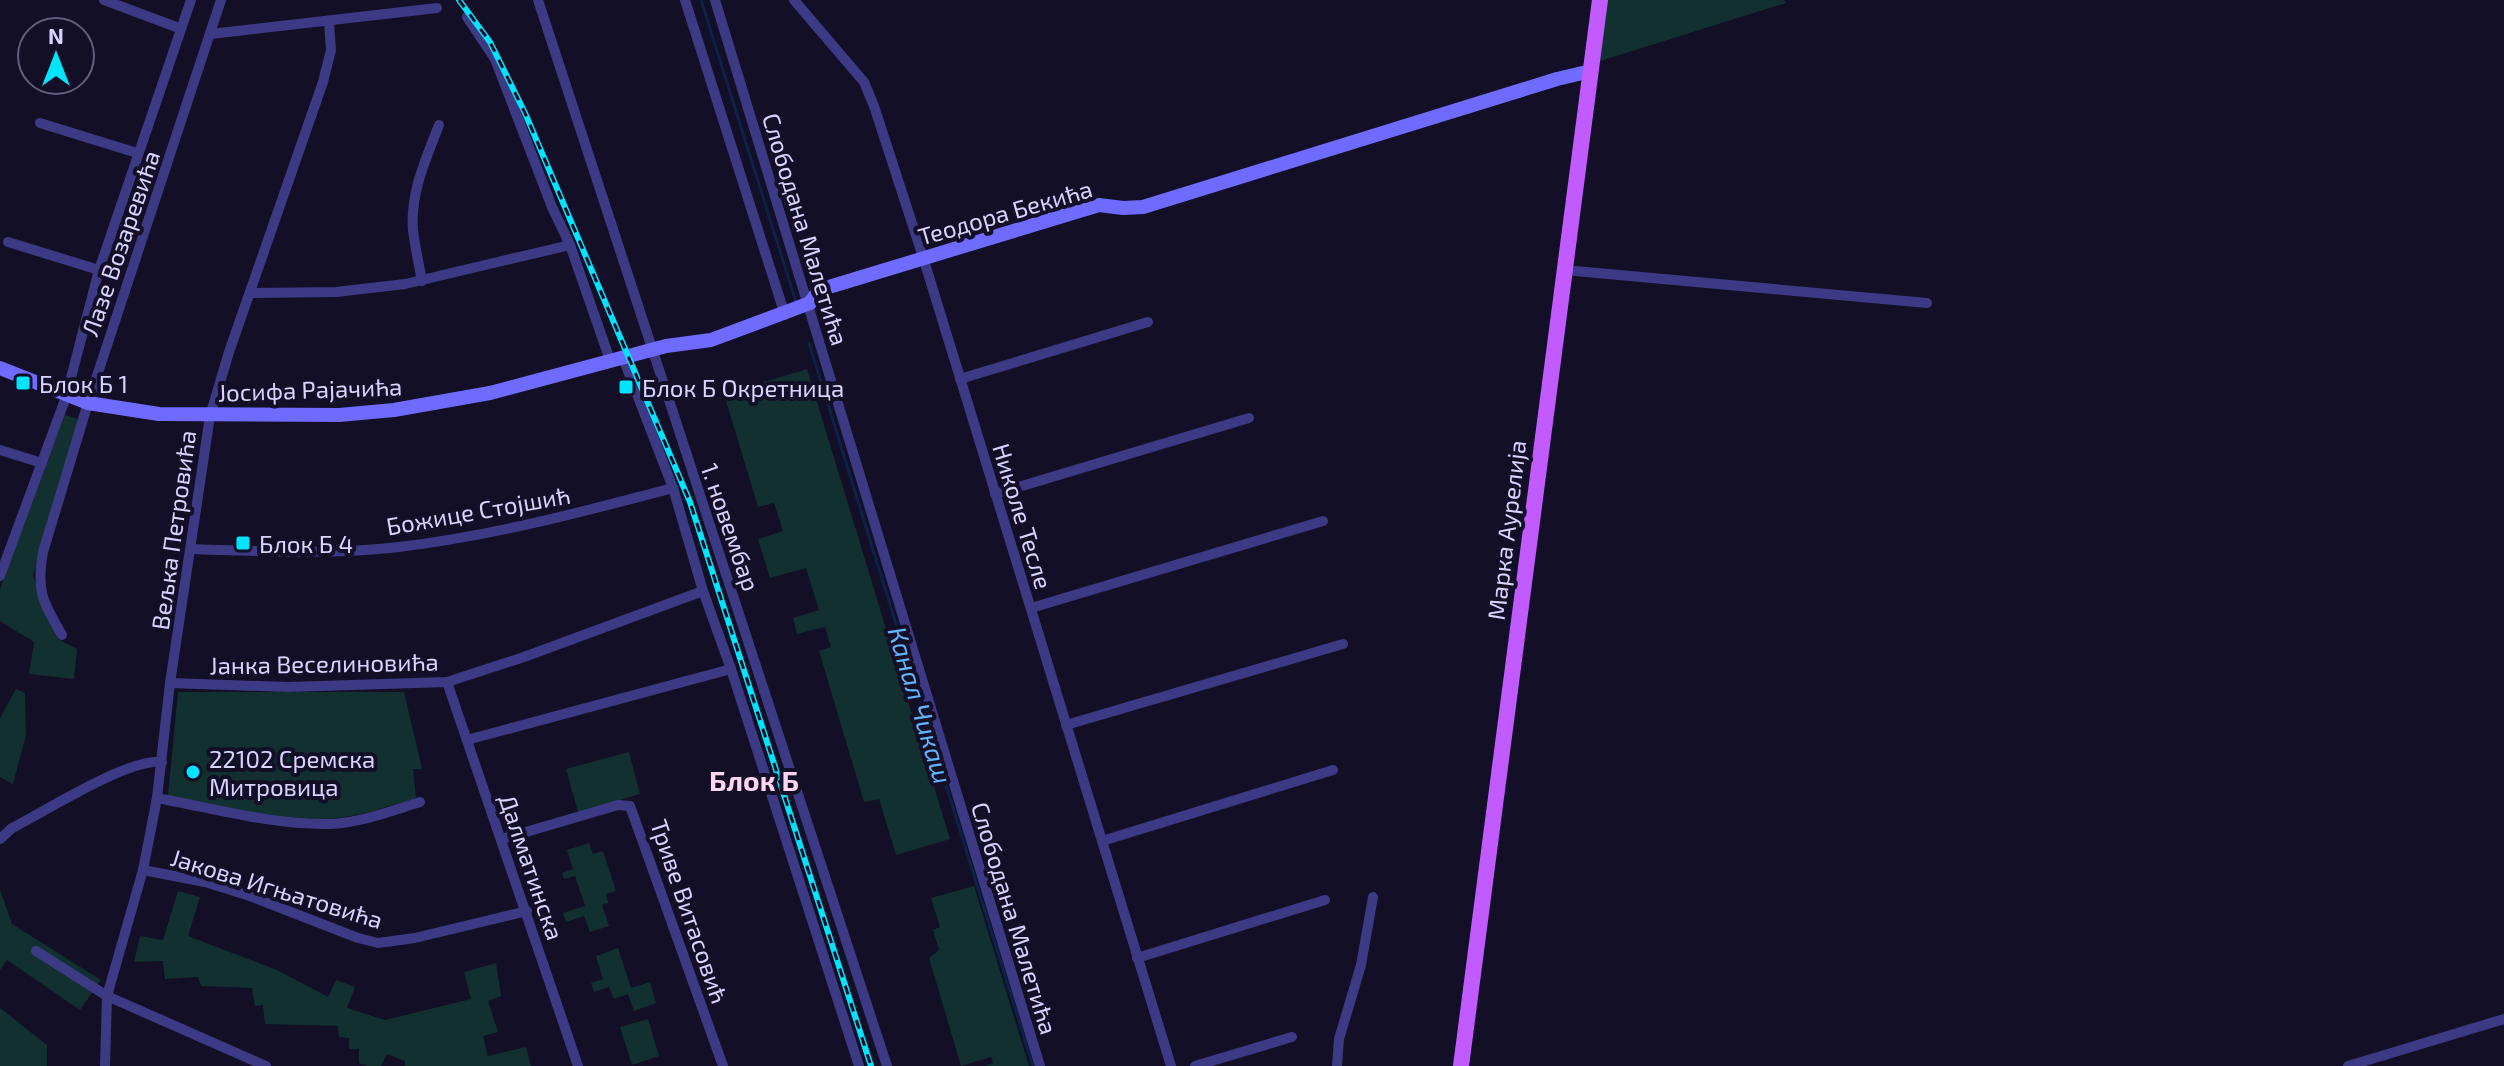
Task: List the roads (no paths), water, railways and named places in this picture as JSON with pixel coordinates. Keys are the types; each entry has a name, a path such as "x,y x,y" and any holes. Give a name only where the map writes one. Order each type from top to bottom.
{"main road":[{"name":"Марка Аурелија","path":"1461,1066 1600,0"}],"street":[{"path":"104,0 179,28"},
{"name":"Лазе Возаревића","path":"0,576 66,397 99,270 191,0"},
{"name":"Лазе Возаревића","path":"62,635 40,594 39,572 43,552 88,403 221,0"},
{"name":"1. новембар","path":"538,0 650,350 887,1066"},
{"name":"Слободана Малетића","path":"685,0 787,314"},
{"name":"Слободана Малетића","path":"715,0 1040,1066"},
{"name":"Николе Тесле","path":"794,0 864,82 874,106 1171,1066"},
{"path":"211,34 437,8"},
{"name":"1. новембар","path":"467,17 495,59 546,193 673,488 703,591 859,1066"},
{"name":"Вељка Петровића","path":"143,870 157,798 170,683 210,416 229,352 323,82 331,50 329,22"},
{"name":"Теодора Бекића","path":"616,359 711,340 807,305 819,290 1099,205 1143,207 1591,71"},
{"path":"40,123 137,153"},
{"path":"422,281 413,230 413,207 417,181 439,125"},
{"path":"8,242 99,270"},
{"path":"251,293 336,292 422,281 570,245"},
{"path":"1564,270 1927,303"},
{"path":"960,379 1148,322"},
{"name":"Јосифа Рајачића","path":"0,368 66,397 159,414 339,415 394,410 490,393 616,359"},
{"path":"995,494 1249,418"},
{"path":"0,450 42,463"},
{"name":"Божице Стојшић","path":"191,549 329,551 424,544 557,518 673,488"},
{"path":"1031,608 1323,521"},
{"name":"Јанка Веселиновића","path":"170,683 288,687 447,682 703,591"},
{"path":"1066,725 1343,644"},
{"path":"467,740 731,669"},
{"name":"Далматинска","path":"447,682 578,1066"},
{"path":"0,839 12,828 116,774 141,763 162,762"},
{"path":"1102,841 1333,770"},
{"path":"157,798 290,822 330,824 370,817 420,802"},
{"name":"Триве Витасовић","path":"502,839 618,805 630,806 723,1066"},
{"name":"Јакова Игњатовића","path":"105,1066 107,996 143,870 205,882 378,943 415,938 527,911"},
{"path":"1337,1066 1339,1039 1361,965 1373,897"},
{"path":"1137,958 1325,900"},
{"path":"36,951 107,996 266,1066"},
{"path":"2348,1066 2504,1019"},
{"path":"1195,1066 1292,1037"}],"waterway":[{"name":"Канал Чикаш","path":"701,0 796,302"},
{"name":"Канал Чикаш","path":"809,343 1033,1066"}],"railway":[{"path":"459,0 490,42 525,113 690,502 871,1066"}],"place":[{"name":"Блок Б 1","path":"23,383"},
{"name":"Блок Б Окретница","path":"626,387"},
{"name":"Блок Б 4","path":"243,543"},
{"name":"22102 Сремска Митровица","path":"193,772"}],"district":[{"name":"Блок Б","path":"754,780"}]}
